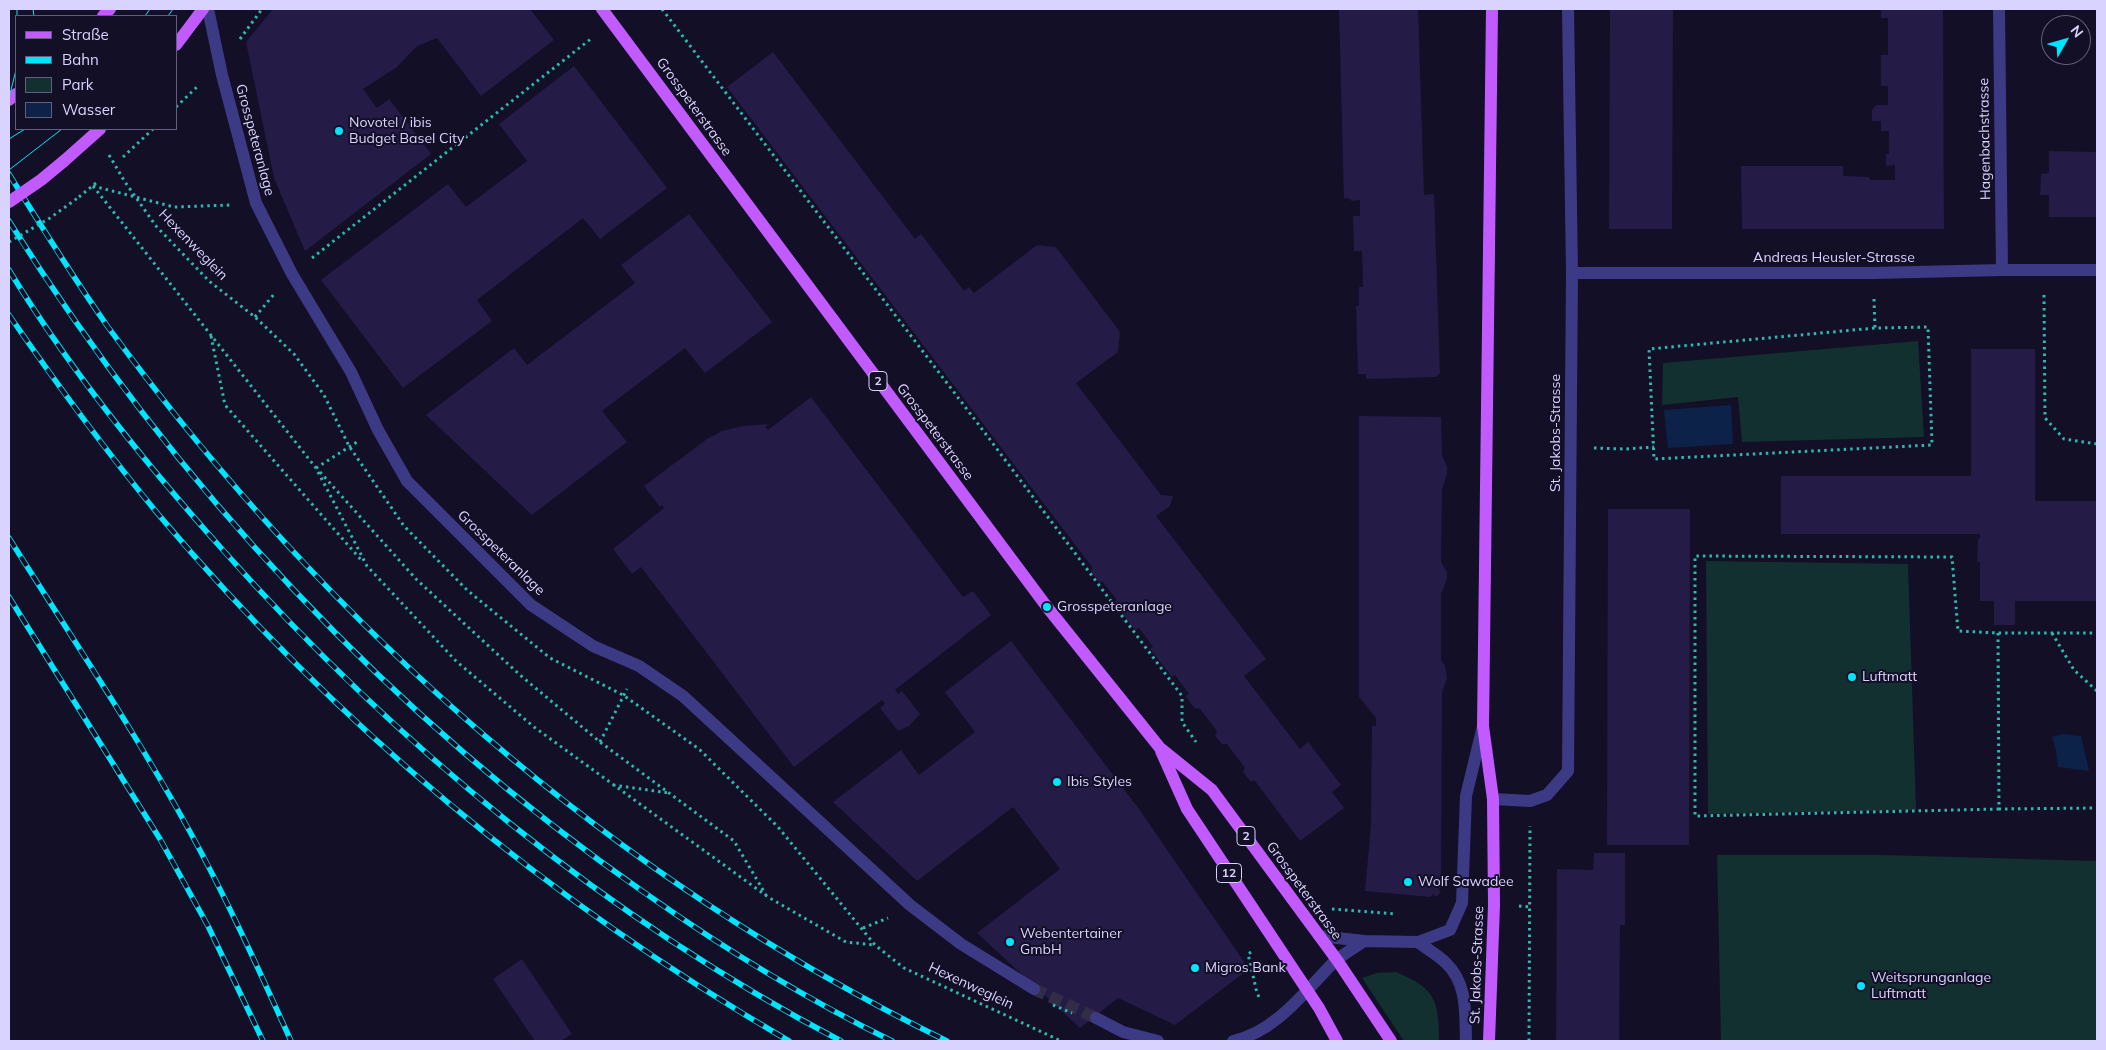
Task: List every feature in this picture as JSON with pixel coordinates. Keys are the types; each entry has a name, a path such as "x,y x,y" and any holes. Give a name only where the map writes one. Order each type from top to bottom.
{"main road":[{"path":"178,42 203,9"},
{"name":"Grosspeterstrasse","path":"602,9 1047,607 1160,748 1212,790 1337,960 1391,1041"},
{"name":"St. Jakobs-Strasse","path":"1489,1041 1494,906 1493,799 1483,726 1492,9"},
{"path":"9,202 41,180 99,130"},
{"name":"Grosspeterstrasse","path":"1160,748 1187,809 1307,991 1337,1041"}],"street":[{"name":"Grosspeteranlage","path":"208,9 222,76 256,203 292,274 351,372 378,430 407,481 531,605 593,646 639,666 683,696 910,905 961,944 1034,989"},
{"name":"St. Jakobs-Strasse","path":"1493,799 1530,800 1546,795 1568,771 1572,273 1568,9"},
{"name":"Hagenbachstrasse","path":"1999,9 2002,270"},
{"name":"Andreas Heusler-Strasse","path":"1572,273 1872,273 2097,270"},
{"name":"St. Jakobs-Strasse","path":"1319,936 1364,941 1418,942 1450,930 1462,903 1466,796 1483,726"},
{"path":"1233,1041 1248,1038 1275,1020 1337,960 1364,941"},
{"name":"St. Jakobs-Strasse","path":"1418,942 1445,962 1456,974 1465,999 1466,1041"},
{"path":"1096,1018 1123,1032 1158,1041"}],"path":[{"path":"662,9 979,425 1182,696 1182,722 1200,746"},
{"path":"292,274 612,22"},
{"path":"123,157 152,130"},
{"name":"Hexenweglein","path":"109,155 135,197 156,226 209,281 255,317"},
{"path":"94,184 174,208 256,203"},
{"path":"9,242 50,218 94,184"},
{"path":"94,184 316,468 416,579 520,675 600,742 734,841 768,897"},
{"path":"2044,270 2045,418 2064,439 2097,444"},
{"path":"1872,273 1876,328"},
{"path":"1928,327 1932,445 1654,459 1649,350 1876,328 1928,327"},
{"path":"211,335 225,405 367,566 456,661 534,727 768,897"},
{"path":"316,468 349,446 378,430"},
{"path":"1591,448 1625,449 1654,447"},
{"path":"316,468 367,566"},
{"path":"2097,633 1958,631 1952,557 1695,556 1695,816 2097,808"},
{"path":"1998,633 1999,809"},
{"path":"2052,633 2074,670 2097,691"},
{"path":"600,742 639,666"},
{"path":"612,784 669,793"},
{"path":"1529,1041 1530,800"},
{"name":"Hexenweglein","path":"768,897 846,942 875,945 904,968 1061,1041"},
{"path":"1328,909 1404,914"}],"green space":[{"path":"1918,341 1924,437 1742,442 1738,397 1662,405 1663,363"},
{"path":"1706,561 1908,564 1916,810 1708,814"},
{"path":"1717,855 1883,855 2097,861 2097,1041 1721,1041"},
{"path":"1396,972 1419,984 1432,997 1438,1015 1439,1041 1404,1041 1362,978 1377,973"}],"water":[{"path":"1731,405 1733,444 1668,448 1664,410"},
{"path":"2063,734 2081,736 2089,771 2058,767 2052,737"}],"building":[{"name":"Novotel / ibis Budget Basel City","path":"273,9 530,9 554,40 481,96 437,38 417,46 397,67 363,89 377,108 389,99 431,154 305,251 274,178 246,42"},
{"path":"1339,9 1418,9 1424,195 1434,194 1440,373 1436,377 1366,379 1366,374 1358,374 1356,306 1359,306 1359,287 1363,287 1362,251 1354,251 1353,216 1360,216 1360,200 1351,201 1351,199 1344,198"},
{"path":"1610,9 1673,9 1672,229 1609,229"},
{"path":"1881,9 1943,9 1944,229 1742,229 1741,166 1843,166 1843,176 1869,177 1870,180 1895,180 1895,165 1886,166 1886,154 1889,154 1889,131 1881,131 1881,121 1872,121 1872,110 1876,105 1888,105 1888,86 1881,86 1881,55 1888,55 1888,18 1881,18"},
{"path":"773,52 915,239 921,234 964,291 969,287 974,293 1037,245 1056,247 1120,332 1118,352 1076,383 1161,495 1173,496 1170,506 1156,516 1266,659 1244,676 1300,749 1308,742 1341,785 1332,792 1344,808 1300,841 1255,781 1250,781 1243,772 1245,768 1227,744 1222,744 1215,736 1217,731 1200,709 1194,708 1186,696 1189,694 1175,675 1172,677 1150,649 1153,647 1139,628 1135,630 1114,602 1117,600 1102,581 1100,583 1091,572 1092,567 727,87"},
{"path":"574,66 667,188 600,239 583,218 477,300 492,321 403,388 321,280 448,184 466,207 527,161 499,124"},
{"path":"2049,151 2097,152 2097,217 2049,217 2049,195 2040,195 2041,174 2049,173"},
{"path":"689,214 772,322 705,373 685,348 602,411 627,442 532,515 426,415 514,348 527,365 635,283 621,265"},
{"path":"1971,349 2035,349 2035,501 2097,501 2097,601 2015,601 2015,625 1994,625 1994,601 1980,601 1980,562 1977,562 1980,534 1781,534 1781,476 1971,476"},
{"path":"811,397 963,597 973,591 991,615 895,690 898,694 902,691 920,714 909,726 898,731 880,708 885,704 882,700 794,767 641,567 632,574 613,549 664,508 662,505 660,507 644,486 707,439 722,431 743,426 769,424 765,427 768,430"},
{"path":"1359,416 1441,417 1442,455 1447,467 1447,474 1442,489 1441,562 1447,572 1447,579 1441,594 1441,660 1445,666 1447,678 1442,693 1441,887 1438,889 1441,892 1436,897 1433,894 1430,897 1365,891 1371,825 1372,726 1376,726 1376,718 1359,697"},
{"path":"1608,509 1690,509 1689,845 1607,845"},
{"path":"1011,641 1139,809 1249,969 1175,1025 1118,998 1080,1028 977,933 1060,869 1013,807 917,881 833,802 901,750 919,775 975,732 945,692"},
{"path":"1594,853 1625,853 1625,925 1620,925 1619,1041 1556,1041 1557,869 1593,870"},
{"path":"522,959 572,1034 561,1041 535,1041 493,979"}],"tunnel":[{"path":"1034,989 1096,1018"}],"tram line":[{"path":"17,9 17,15"},
{"path":"33,9 34,15"},
{"path":"146,15 150,9"},
{"path":"169,15 173,9"},
{"path":"9,98 15,74"},
{"path":"9,139 23,130"},
{"path":"9,170 61,130"}],"railway":[{"path":"9,174 57,251 108,327 193,437 285,542 382,642 484,735 592,823 706,903 824,976 947,1041"},
{"path":"9,221 73,318 142,412 216,503 293,589 375,672 461,750 551,824 645,893 766,972 828,1008 892,1041"},
{"path":"9,270 57,344 164,483 289,621 359,691 433,759 509,823 589,883 670,940 755,993 841,1041"},
{"path":"9,315 81,416 158,514 227,592 298,666 373,737 451,805 532,869 615,930 701,987 789,1041"},
{"path":"9,538 124,719 189,830 230,908 291,1041"},
{"path":"9,597 160,839 208,926 263,1041"}],"place":[{"name":"Novotel / ibis Budget Basel City","path":"339,131"},
{"name":"Grosspeteranlage","path":"1047,607"},
{"name":"Luftmatt","path":"1852,677"},
{"name":"Ibis Styles","path":"1057,782"},
{"name":"Wolf Sawadee","path":"1408,882"},
{"name":"Webentertainer GmbH","path":"1010,942"},
{"name":"Migros Bank","path":"1195,968"},
{"name":"Weitsprunganlage Luftmatt","path":"1861,986"}]}
